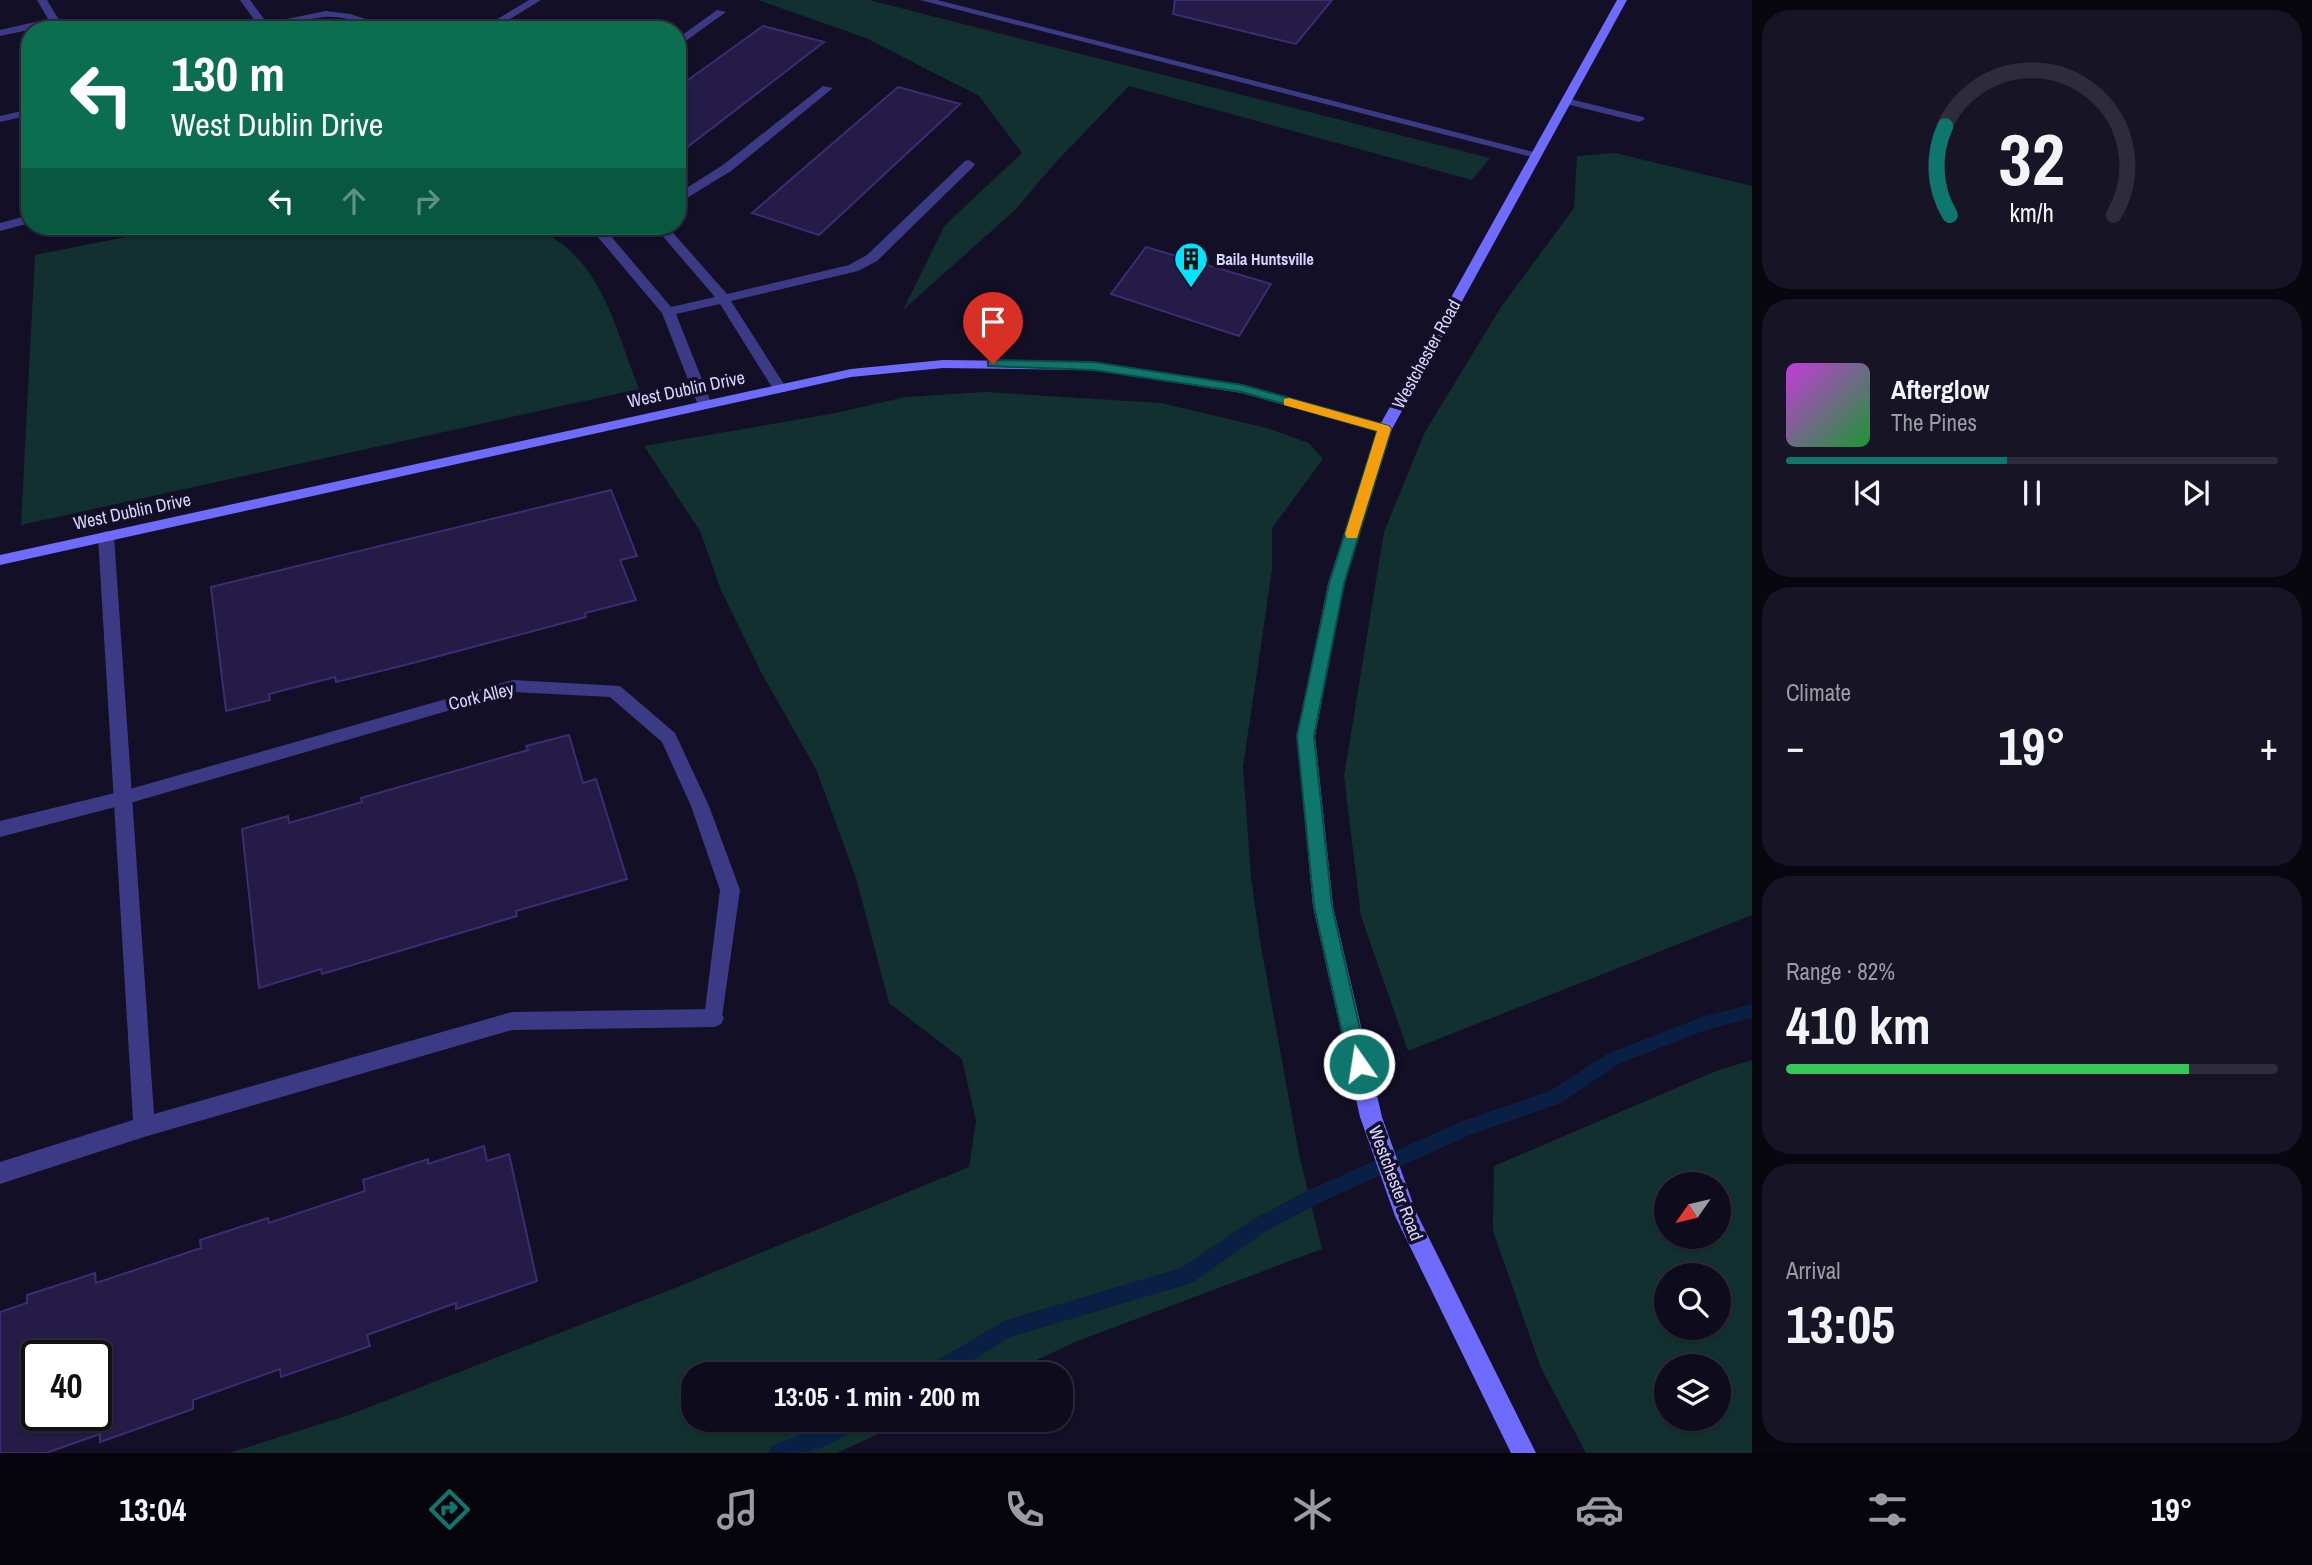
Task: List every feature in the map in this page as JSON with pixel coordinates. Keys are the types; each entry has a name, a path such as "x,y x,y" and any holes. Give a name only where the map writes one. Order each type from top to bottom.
{"street":[{"path":"42,0 55,21"},
{"path":"245,0 260,21"},
{"path":"326,14 341,0"},
{"path":"500,21 536,0"},
{"path":"925,0 1536,154"},
{"name":"Westchester Road","path":"1524,1453 1406,1216 1371,1117 1323,906 1306,736 1336,584 1385,429 1622,0"},
{"path":"686,37 721,12"},
{"path":"290,21 326,14 364,21"},
{"path":"0,33 21,30"},
{"path":"686,194 727,168 827,88"},
{"path":"1566,101 1639,118"},
{"path":"0,119 21,114"},
{"path":"668,312 853,268 872,258 969,164"},
{"path":"0,227 21,221"},
{"path":"601,235 668,312 705,405"},
{"path":"668,235 723,298 780,389"},
{"name":"West Dublin Drive","path":"0,560 851,373 943,364 1093,366 1243,389 1385,429"},
{"path":"0,1173 144,1127 106,536"},
{"name":"Cork Alley","path":"0,829 123,798 513,686 614,691 669,738 700,806 730,890 714,1018 512,1021 144,1127"}],"green space":[{"path":"758,0 869,0 1490,158 1472,180 1129,86 1055,163 1016,209 903,310 945,225 1022,153 979,96 866,38"},
{"path":"1615,153 1752,186 1752,915 1408,1051 1361,916 1344,776 1384,532 1425,432 1501,307 1574,208 1577,156"},
{"path":"136,235 546,235 571,252 588,271 601,292 639,389 21,525 35,255"},
{"path":"986,392 1161,403 1267,428 1309,443 1323,459 1272,528 1272,570 1243,767 1251,877 1260,941 1299,1154 1322,1249 1075,1342 1032,1362 681,1362 681,1432 882,1432 837,1453 229,1453 349,1415 675,1288 969,1167 976,1121 962,1059 889,1003 856,878 816,769 761,672 721,590 700,531 644,446 836,413 905,397"},
{"path":"1752,1060 1752,1453 1586,1453 1541,1368 1493,1231 1494,1166 1716,1071"}],"building":[{"path":"1175,0 1332,0 1296,44 1173,14"},
{"path":"763,26 824,42 686,148 686,82"},
{"path":"898,87 960,104 819,235 752,213"},
{"name":"Baila Huntsville","path":"1146,247 1271,284 1239,336 1111,294"},
{"path":"611,490 637,556 620,560 636,600 585,613 586,617 405,665 336,682 335,677 269,694 270,700 226,711 211,587"},
{"path":"569,735 583,783 596,779 627,879 516,911 517,916 322,974 321,969 259,988 242,829 288,816 289,823 362,802 361,798 528,750 526,746"},
{"path":"484,1146 487,1161 509,1154 537,1281 456,1309 456,1303 367,1335 370,1346 281,1377 280,1369 193,1400 193,1409 100,1442 100,1434 46,1453 0,1453 0,1312 27,1303 27,1295 95,1273 96,1283 201,1248 200,1240 268,1218 269,1223 365,1191 363,1180 428,1159 428,1164"}],"waterway":[{"path":"952,1362 1006,1329 1185,1276 1260,1225 1313,1197 1466,1128 1555,1097 1613,1059 1702,1024 1752,1011"},
{"path":"778,1453 831,1432"}],"slow traffic":[{"path":"1289,402 1385,429 1352,534"}],"place":[{"name":"Baila Huntsville","path":"1191,289"}],"route":[{"path":"993,364 1093,366 1243,389 1385,429 1336,584 1306,736 1323,906 1359,1064"}]}
